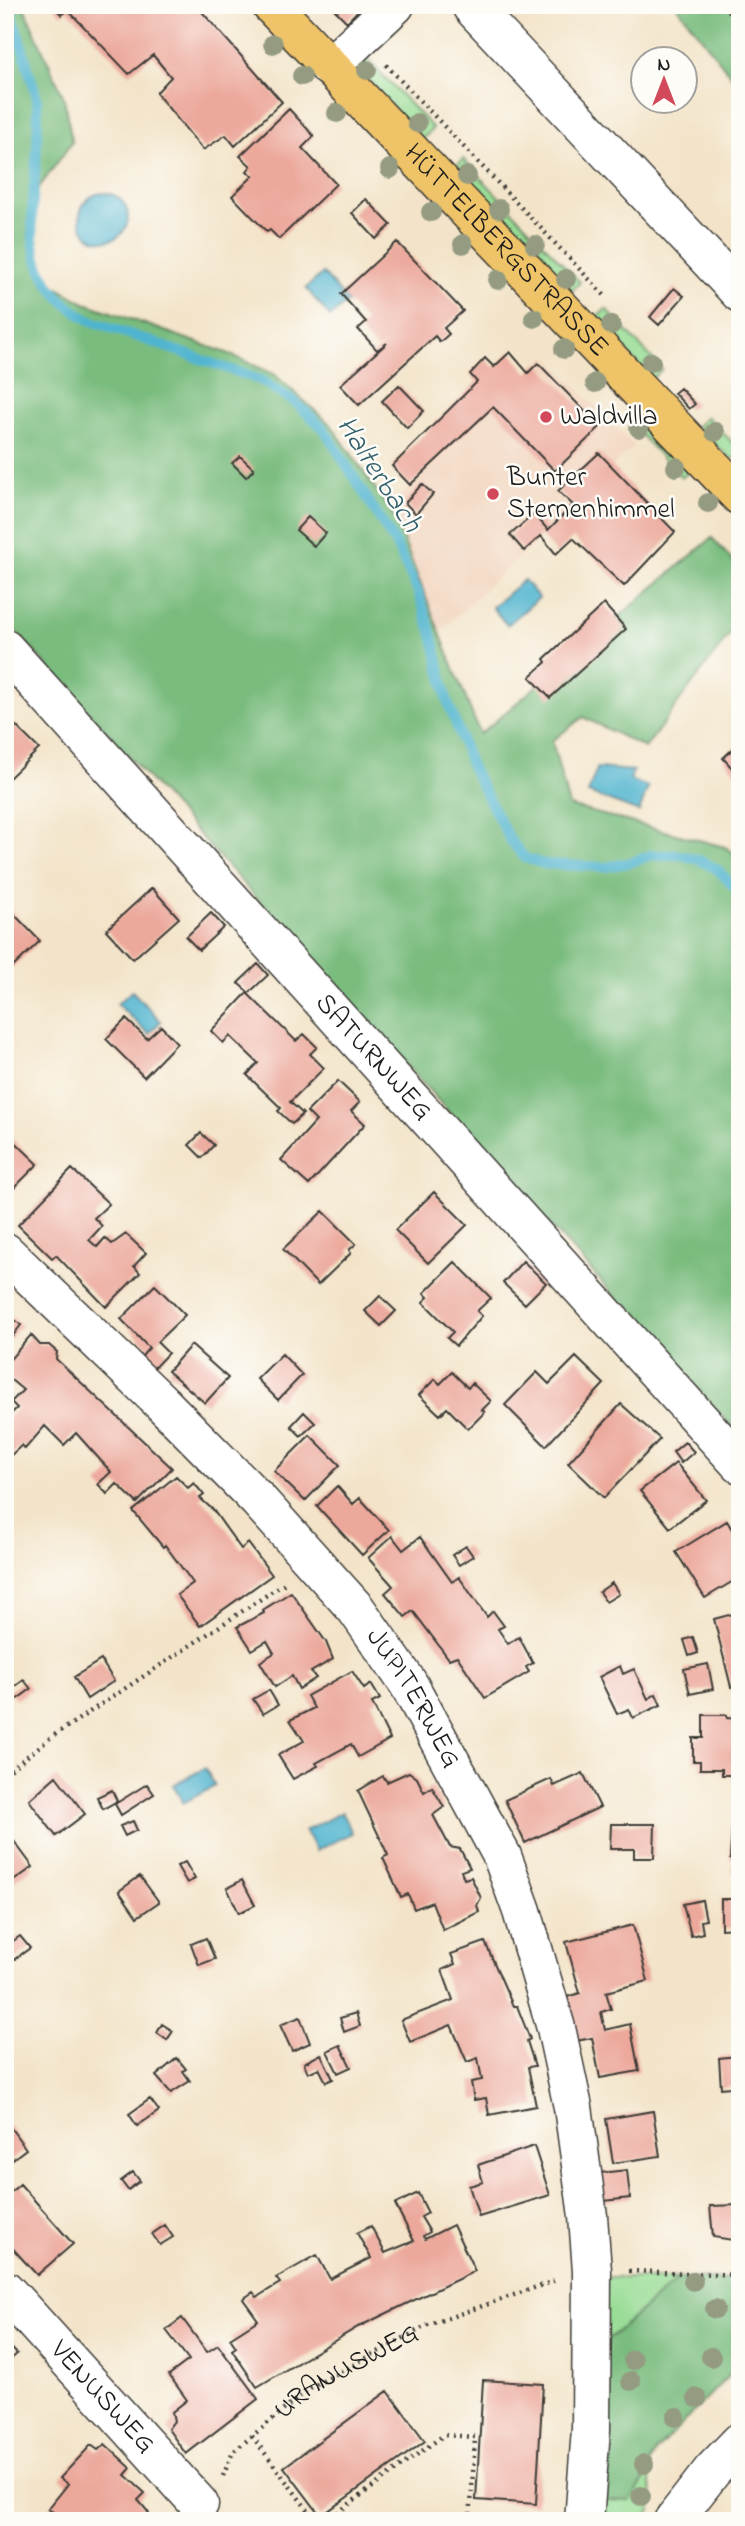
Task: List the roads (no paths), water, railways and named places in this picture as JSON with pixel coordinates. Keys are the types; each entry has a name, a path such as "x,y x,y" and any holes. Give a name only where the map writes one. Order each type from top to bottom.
{"main road":[{"name":"HÜTTELBERGSTRASSE","path":"271,5 738,491"}],"street":[{"path":"329,66 395,5"},
{"path":"472,5 740,293"},
{"name":"SATURNWEG","path":"5,649 740,1464"},
{"name":"JUPITERWEG","path":"5,1252 258,1500 356,1609 408,1683 502,1856 523,1911 556,2028 579,2146 592,2271 591,2429 584,2521"},
{"name":"VENUSWEG","path":"5,2290 202,2503"},
{"path":"673,2521 712,2471 740,2442"}],"water":[{"path":"104,193 121,200 128,217 121,234 104,241 87,234 80,217 87,200"},
{"path":"323,273 348,302 330,317 306,288"},
{"path":"524,580 539,598 507,625 492,607"},
{"path":"597,768 633,771 630,780 648,787 639,812 588,793"},
{"path":"132,991 161,1021 149,1034 117,1004"},
{"path":"205,1768 215,1786 183,1803 173,1785"},
{"path":"342,1812 352,1833 316,1851 305,1831"}],"waterway":[{"name":"Halterbach","path":"8,5 37,99 38,136 32,226 35,252 44,277 62,299 89,320 260,380 295,402 324,429 396,545 418,592 433,637 447,699 470,764 510,840 525,858 544,864 606,867 651,855 681,855 717,869 740,893"}],"place":[{"name":"Waldvilla","path":"546,417"},
{"name":"Bunter Sternenhimmel","path":"493,494"}]}
